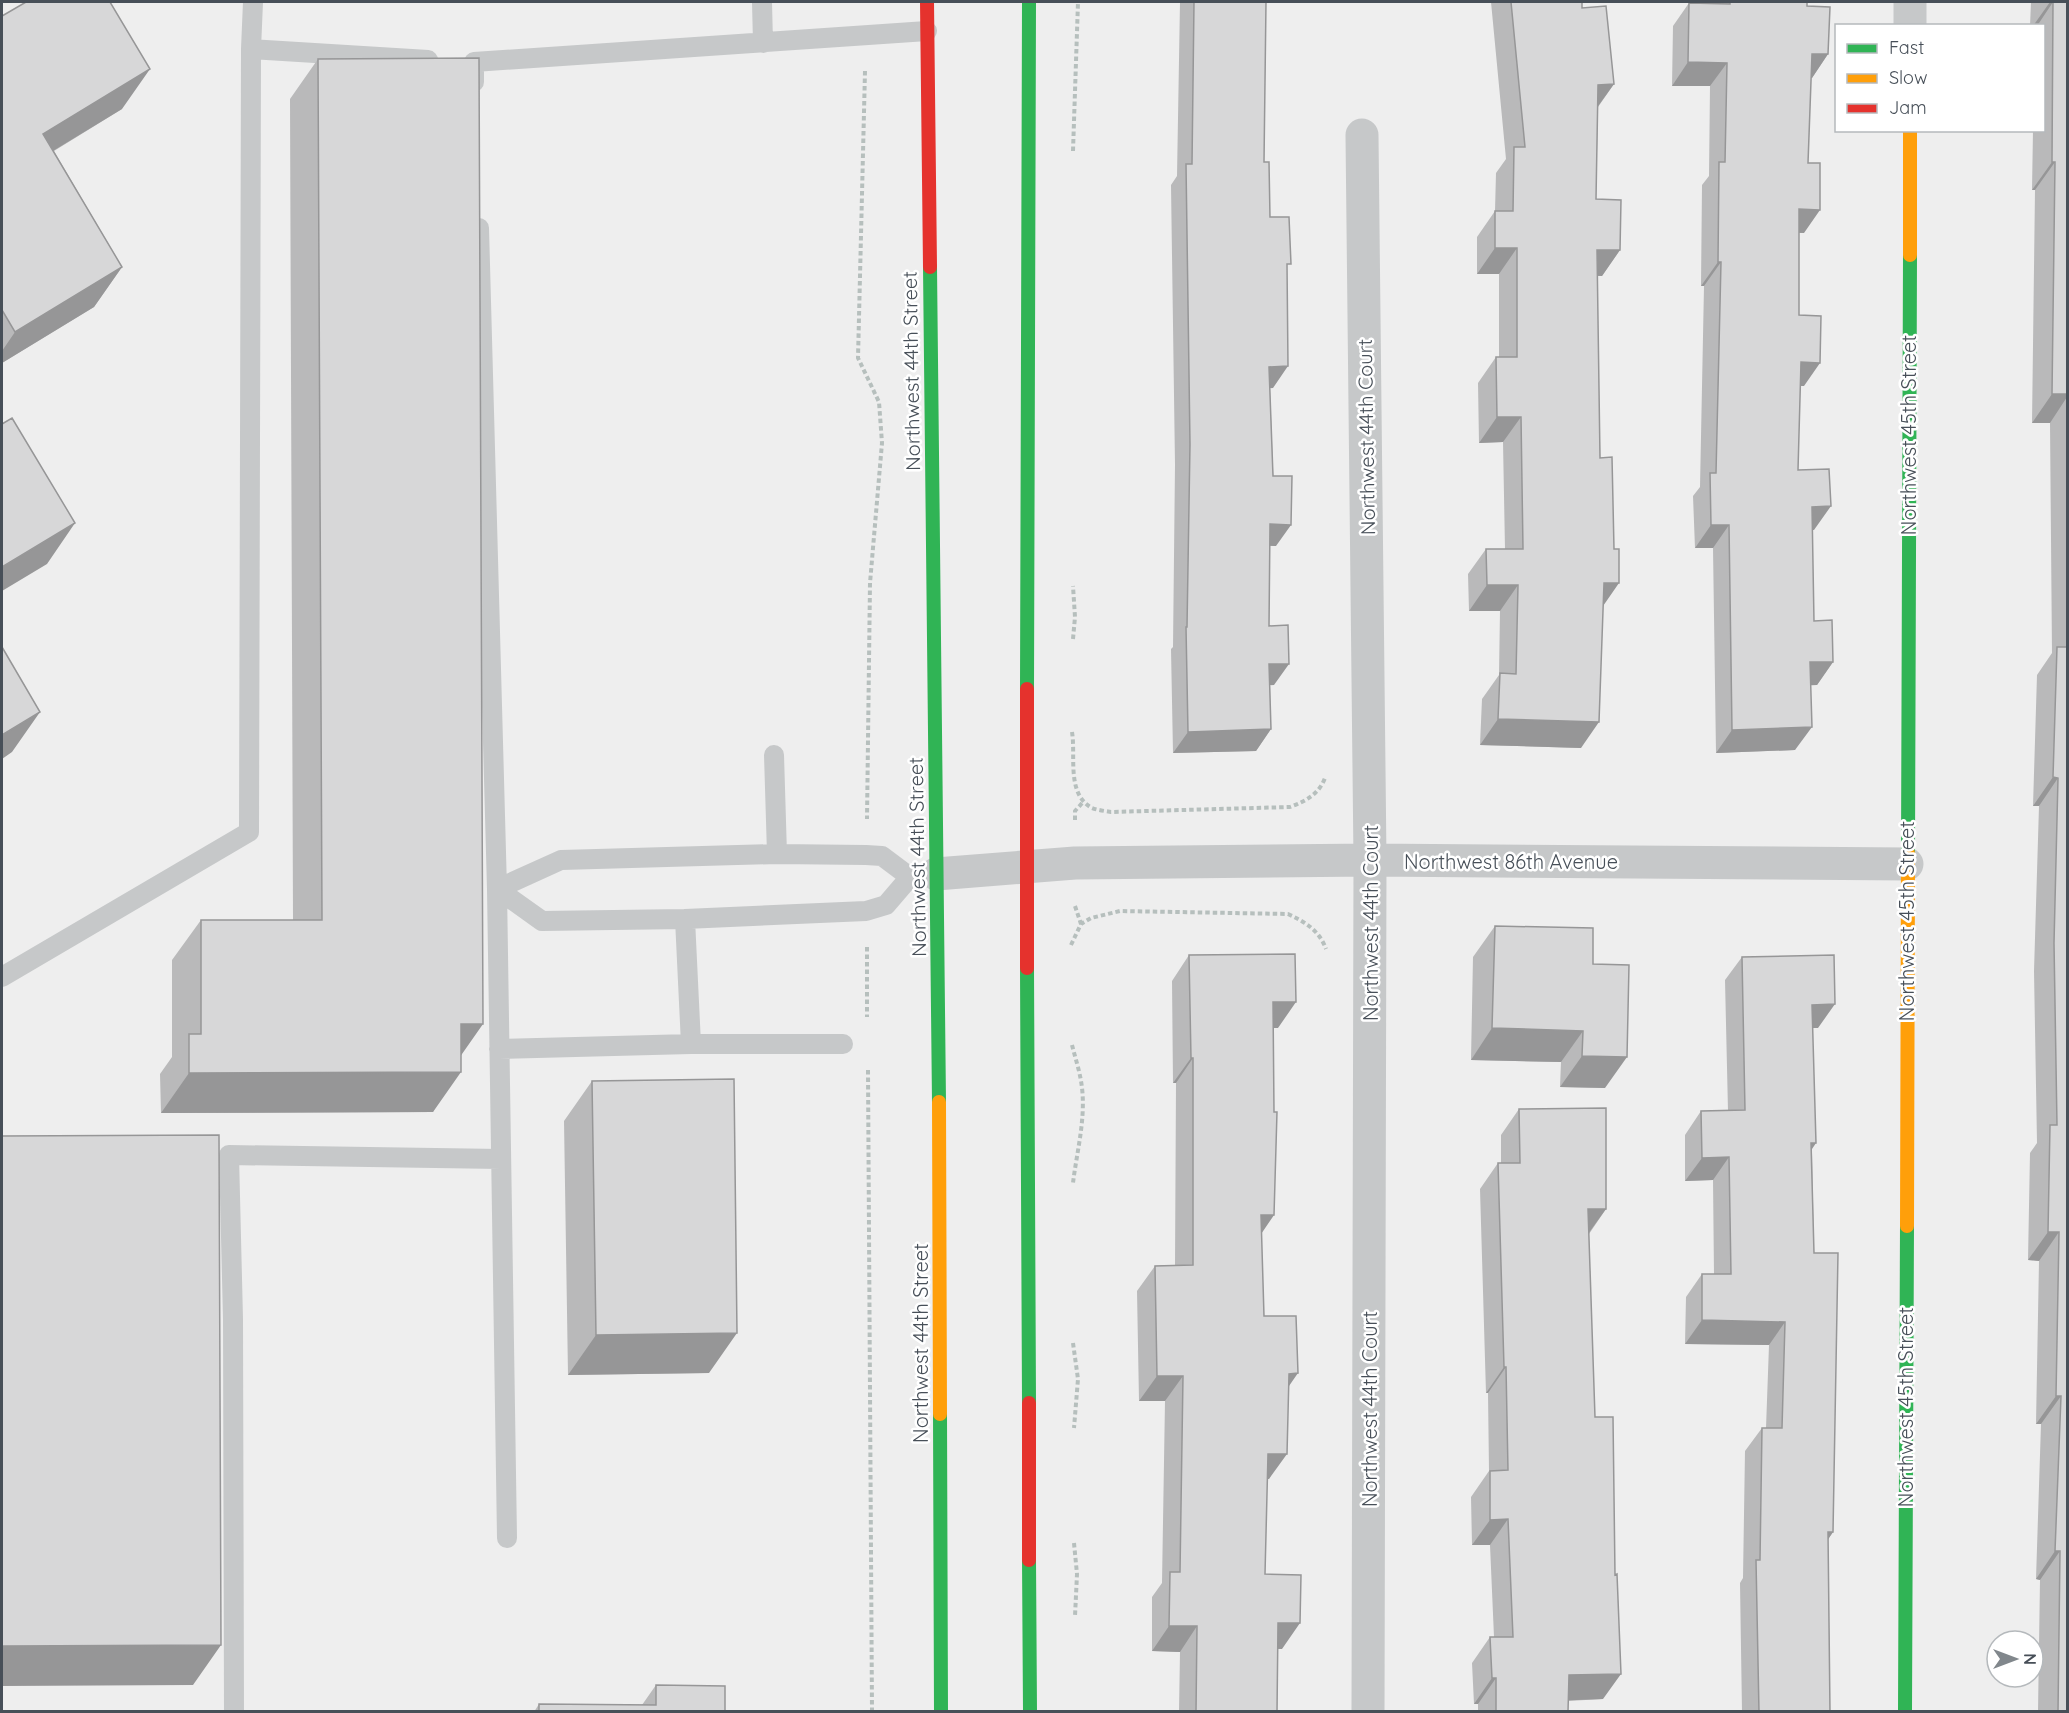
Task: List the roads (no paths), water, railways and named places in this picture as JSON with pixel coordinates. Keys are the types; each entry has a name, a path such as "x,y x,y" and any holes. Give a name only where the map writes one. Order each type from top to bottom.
{"street":[{"name":"Northwest 44th Street","path":"927,2 923,876 941,1712"},
{"path":"1029,2 1027,866 1030,1712"},
{"path":"1910,2 1910,24"},
{"name":"Northwest 45th Street","path":"1905,1712 1910,132"},
{"name":"Northwest 44th Court","path":"1362,135 1370,860 1368,1712"},
{"name":"Northwest 86th Avenue","path":"923,876 1075,863 1370,860 1906,864"}],"lane":[{"path":"2,977 249,832 253,2"},
{"path":"762,2 763,43"},
{"path":"251,49 474,62 927,31"},
{"path":"474,62 475,98"},
{"path":"478,205 497,889 507,1538"},
{"path":"774,755 777,854"},
{"path":"777,854 882,856 923,876 886,905 866,911 685,918 542,921 497,889 561,860 777,854"},
{"path":"685,918 691,1044"},
{"path":"499,1049 691,1044 843,1044"},
{"path":"205,1155 501,1159"},
{"path":"229,1155 233,1319 234,1712"}]}
